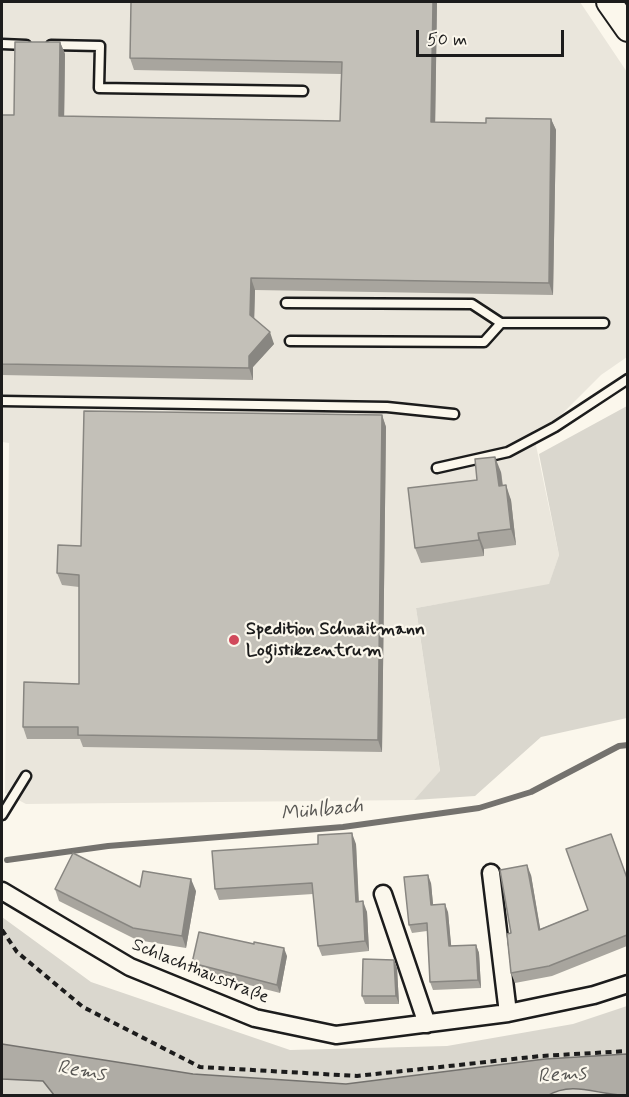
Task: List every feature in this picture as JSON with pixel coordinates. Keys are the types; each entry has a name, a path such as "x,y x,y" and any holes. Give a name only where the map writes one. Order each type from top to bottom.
{"main road":[{"path":"609,2 627,29"}],"street":[{"path":"491,873 508,1013"},
{"name":"Schlachthausstraße","path":"2,891 130,967 255,1018 336,1035 508,1013 594,995 627,984"},
{"path":"383,894 427,1024"}],"lane":[{"path":"2,44 34,45"},
{"path":"45,45 100,46 99,88 303,91"},
{"path":"286,303 472,304 501,323 604,323"},
{"path":"290,342 484,342 501,323"},
{"path":"437,468 508,452 555,427 627,379"},
{"path":"2,402 387,407 454,414"},
{"path":"2,815 26,776"}],"shaded area":[{"path":"2,2 580,2 627,72 627,357 601,375 556,420 533,431 559,555 549,585 416,608 440,772 414,800 26,804 5,793 9,443 2,442"},
{"path":"627,406 627,718 541,737 475,796 414,800 440,771 416,608 549,584 559,555 539,454"},
{"path":"2,917 91,982 290,1050 447,1046 573,1024 627,1006 627,1095 2,1095"}],"water":[{"name":"Rems","path":"2,1044 193,1074 346,1084 545,1059 627,1054 627,1095 567,1089 547,1096 54,1095 43,1081 2,1079"}],"building":[{"path":"131,2 433,2 431,122 486,123 486,118 551,119 549,283 251,278 250,315 270,332 249,356 249,368 2,364 2,115 14,115 15,42 60,42 59,116 340,121 342,62 130,58"},
{"name":"Spedition Schnaitmann Logistikzentrum","path":"84,411 382,415 378,740 78,735 78,727 23,727 24,682 79,684 79,575 57,573 58,545 81,546"},
{"path":"495,457 499,486 506,485 511,529 478,533 479,540 415,548 408,488 477,480 475,459"},
{"path":"352,833 356,902 363,901 365,941 318,946 312,883 215,889 212,851 318,844 318,835"},
{"path":"611,834 627,878 627,935 549,966 511,973 507,934 511,933 500,870 527,865 539,930 588,910 566,849"},
{"path":"73,853 140,887 143,871 191,879 182,936 133,928 55,889"},
{"path":"428,875 431,905 445,904 449,946 476,945 478,980 430,982 427,923 409,925 404,877"},
{"path":"199,932 284,948 277,985 192,963"},
{"path":"363,959 394,960 396,996 362,996"}],"waterway":[{"name":"Mühlbach","path":"7,860 108,846 343,827 479,808 531,792 619,746 628,745"}],"place":[{"name":"Spedition Schnaitmann Logistikzentrum","path":"234,640"}]}
